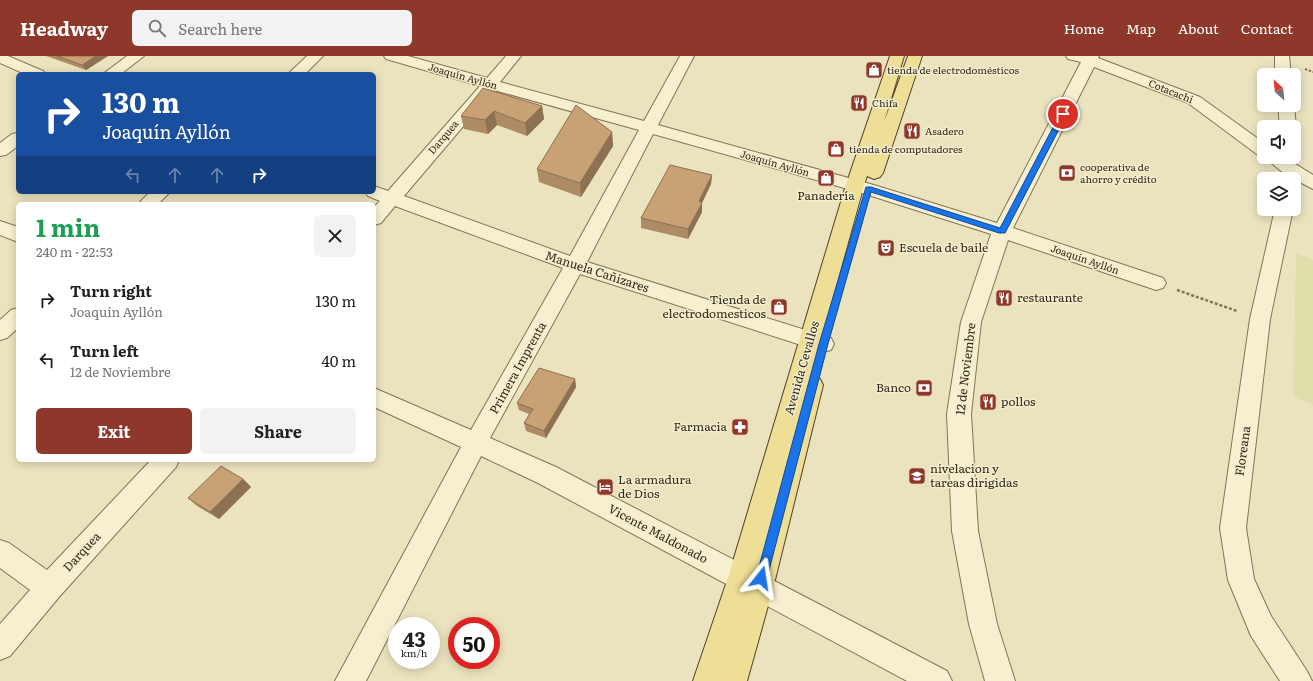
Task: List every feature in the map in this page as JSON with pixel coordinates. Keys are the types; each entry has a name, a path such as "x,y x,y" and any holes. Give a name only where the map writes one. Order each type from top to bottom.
{"main road":[{"name":"Avenida Cevallos","path":"732,681 750,583 862,187 897,56"},
{"name":"Avenida Cevallos","path":"862,187 915,56"},
{"name":"Avenida Cevallos","path":"708,681 750,583"}],"street":[{"path":"114,72 137,56"},
{"path":"298,72 316,56"},
{"name":"Joaquín Ayllón","path":"391,56 862,187 1002,231 1156,283"},
{"name":"Darquea","path":"376,213 382,195 514,56"},
{"name":"Primera Imprenta","path":"350,681 475,444 575,266 687,56"},
{"path":"1282,56 1283,68"},
{"name":"Cotacachi","path":"1085,57 1194,100 1257,145"},
{"name":"12 de Noviembre","path":"1000,681 983,624 965,531 959,414 972,322 1002,231 1085,57"},
{"path":"0,58 33,72"},
{"path":"0,151 16,139"},
{"path":"1291,169 1313,183"},
{"path":"149,202 159,194"},
{"name":"Manuela Cañizares","path":"382,195 575,266 817,342"},
{"name":"Floreana","path":"1282,216 1260,318 1233,528 1240,580 1261,626 1297,681"},
{"path":"0,227 16,234"},
{"path":"0,332 16,318"},
{"name":"Vicente Maldonado","path":"376,398 475,444 547,475 938,681"},
{"name":"Darquea","path":"0,646 49,588 165,462"},
{"path":"0,552 49,588"}],"path":[{"path":"1156,283 1260,318"}],"green space":[{"path":"1296,253 1313,260 1313,405 1293,396"}],"building":[{"path":"57,56 96,56 82,65"},
{"path":"483,88 542,106 525,123 494,111 485,120 461,116"},
{"path":"576,105 612,132 580,183 537,169"},
{"path":"670,165 712,175 699,201 702,203 688,229 641,218"},
{"path":"539,368 575,379 544,431 524,423 533,409 517,403"},
{"path":"221,466 243,479 210,512 188,498"}],"place":[{"name":"tienda de electrodomésticos","path":"874,70"},
{"name":"Chifa","path":"859,103"},
{"name":"Asadero","path":"912,131"},
{"name":"tienda de computadores","path":"836,149"},
{"name":"cooperativa de ahorro y crédito","path":"1067,173"},
{"name":"Panadería","path":"826,178"},
{"name":"Escuela de baile","path":"886,248"},
{"name":"restaurante","path":"1004,298"},
{"name":"Tienda de electrodomesticos","path":"779,307"},
{"name":"Banco","path":"924,388"},
{"name":"pollos","path":"988,402"},
{"name":"Farmacia","path":"740,427"},
{"name":"nivelacion y tareas dirigidas","path":"917,476"},
{"name":"La armadura de Dios","path":"605,487"}],"route":[{"path":"761,578 823,344 868,189 1002,231 1063,114"}]}
